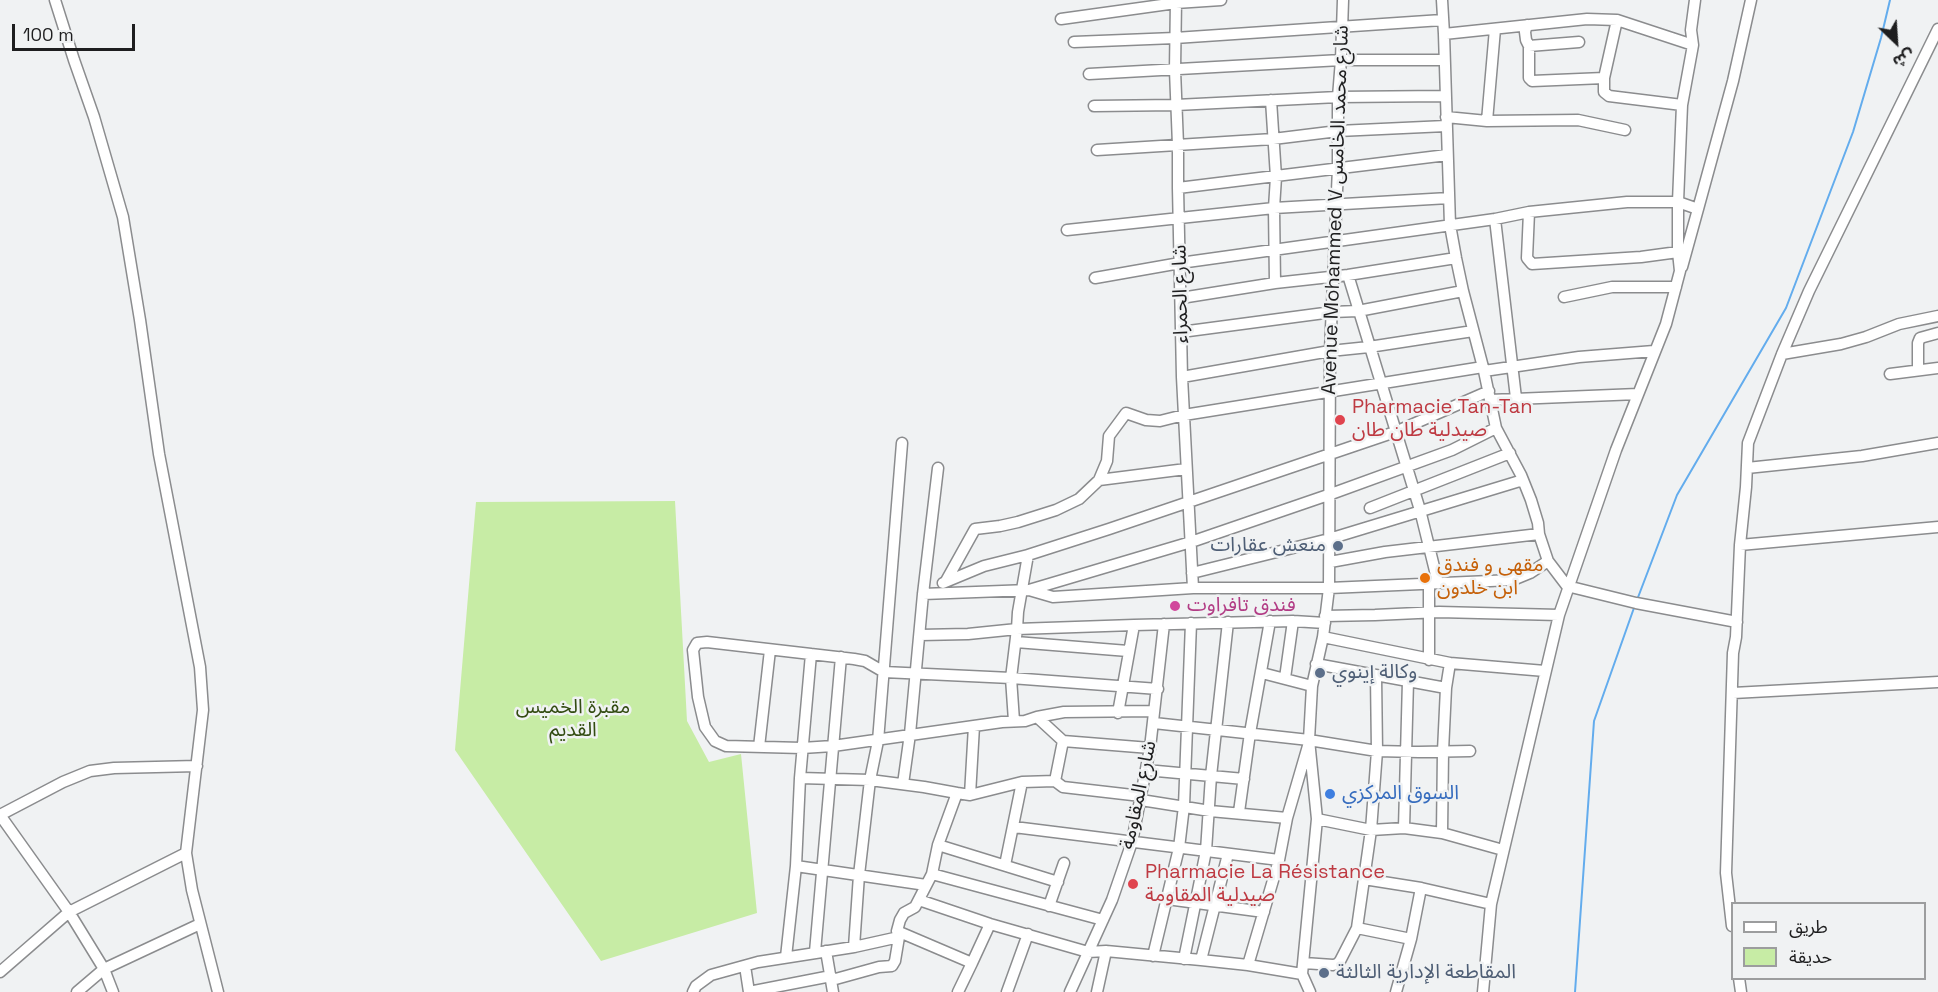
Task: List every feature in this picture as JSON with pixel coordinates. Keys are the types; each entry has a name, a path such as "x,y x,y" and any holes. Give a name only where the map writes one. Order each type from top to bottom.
{"street":[{"path":"55,0 94,117 123,218 159,454 202,677 203,711 186,853 200,924 218,992"},
{"path":"1061,19 1176,1 1221,0"},
{"name":"Avenue Mohammed V شارع محمد الخامس","path":"1310,992 1303,969 1317,819 1310,740 1312,686 1323,637 1329,588 1330,351 1343,0"},
{"path":"1442,0 1450,225 1456,258 1496,428 1531,500 1548,561 1568,586 1636,603 1737,622"},
{"path":"1680,271 1678,202 1682,105 1693,45 1691,30 1695,0"},
{"path":"1483,992 1491,904 1559,615 1638,394 1666,324 1734,81 1750,0"},
{"name":"شارع الحمراء","path":"1176,1 1175,70 1182,377 1193,588"},
{"path":"1444,34 1587,19 1617,20 1693,45"},
{"path":"1074,42 1175,38 1442,20"},
{"path":"1617,20 1604,78 1604,92 1609,96 1682,105"},
{"path":"1527,25 1525,32 1529,46 1529,78 1532,81 1604,78"},
{"path":"1487,121 1495,29"},
{"path":"1731,917 1726,873 1733,653 1748,443 1809,291 1938,29"},
{"path":"1529,46 1578,42"},
{"path":"1089,74 1341,60 1444,60"},
{"path":"1094,106 1176,105 1338,96 1445,96"},
{"path":"1271,100 1276,177 1275,283"},
{"path":"1097,150 1273,140 1338,131 1446,122 1578,120 1625,130"},
{"path":"1178,188 1448,155"},
{"path":"1066,230 1274,208 1449,198"},
{"path":"1095,278 1180,263 1495,219 1529,212 1628,202 1678,202 1698,209"},
{"path":"1529,212 1527,258 1532,264 1641,257 1678,252"},
{"path":"1495,219 1516,398"},
{"path":"1181,298 1456,258"},
{"path":"1348,275 1420,510 1429,548 1434,583 1429,612 1429,660"},
{"path":"1564,297 1612,287 1676,287"},
{"path":"1181,332 1332,312 1358,311 1463,291"},
{"path":"1782,354 1841,345 1899,324 1938,316"},
{"path":"1182,377 1330,351 1473,331"},
{"path":"1918,370 1920,338 1938,333"},
{"path":"946,580 975,529 1000,526 1056,510 1079,500 1099,480 1107,461 1108,436 1126,413 1146,420 1160,420 1381,383 1579,357 1654,351"},
{"path":"1890,374 1938,368"},
{"path":"927,594 946,580 984,566 1028,555 1189,502 1395,432 1490,396 1516,398 1638,394"},
{"path":"927,594 1025,590 1191,542 1452,450 1496,428"},
{"path":"854,947 859,874 870,780 878,741 902,443"},
{"path":"1747,468 1862,456 1938,443"},
{"path":"1370,508 1510,453"},
{"path":"903,784 915,673 927,594 938,468"},
{"path":"1099,480 1186,470"},
{"path":"1192,573 1329,539 1523,480"},
{"path":"1740,545 1938,527"},
{"path":"1330,562 1385,552 1539,534"},
{"path":"1014,721 1011,678 1025,590 1028,555"},
{"path":"1025,590 1053,597 1193,588 1329,588 1513,580 1530,573 1548,561"},
{"path":"920,635 968,634 1017,629 1293,621 1429,612 1559,615"},
{"path":"1239,813 1250,733 1270,621"},
{"path":"1285,678 1293,621"},
{"path":"1184,958 1206,851 1211,776 1228,622"},
{"path":"1153,956 1179,848 1184,806 1191,623"},
{"name":"شارع المقاومة","path":"1070,992 1112,900 1132,842 1154,723 1164,624"},
{"path":"1118,713 1134,625"},
{"path":"1323,637 1429,660 1545,671"},
{"path":"1154,711 1064,712 1025,721 910,734 878,741 833,746 802,748 726,746 718,744 711,738 705,727 698,697 693,650 697,643 707,642 865,661 884,672 1011,678 1158,689"},
{"path":"1016,642 1128,651"},
{"path":"759,747 770,650"},
{"path":"786,957 796,866 802,748 811,654"},
{"path":"833,992 831,978 820,952 822,870 841,657"},
{"path":"1442,833 1443,751 1446,688 1450,663"},
{"path":"1316,664 1446,688"},
{"path":"1262,673 1312,686"},
{"path":"919,900 990,924 1088,952 1106,951 1303,969 1333,965 1340,961 1357,928 1371,830 1377,751 1376,676"},
{"path":"1404,828 1408,681"},
{"path":"1733,693 1938,682"},
{"path":"1037,717 1063,741 1150,748"},
{"path":"1154,723 1310,740 1377,751 1470,751"},
{"path":"970,795 974,726"},
{"path":"1248,965 1279,860 1287,818 1310,740"},
{"path":"1055,781 1063,741"},
{"path":"113,992 104,969 69,912 0,815 63,782 90,771 114,768 197,766"},
{"path":"1146,770 1244,779"},
{"path":"800,778 870,780 970,795 1022,782 1055,781 1063,787 1210,811 1287,818"},
{"path":"1005,865 1022,782"},
{"path":"745,966 749,992 892,966 897,955 898,934 904,913 915,907 932,874 938,845 957,794"},
{"path":"1317,819 1371,830 1404,828 1442,833 1503,850"},
{"path":"1014,827 1279,860"},
{"path":"938,845 1058,882"},
{"path":"0,972 69,912 186,853"},
{"path":"1201,960 1228,854"},
{"path":"1049,906 1064,862"},
{"path":"796,866 926,885"},
{"path":"932,874 1103,920"},
{"path":"1364,879 1421,888 1491,904"},
{"path":"1396,992 1411,939 1421,888"},
{"path":"1167,899 1264,912"},
{"path":"77,992 104,969 200,924"},
{"path":"958,992 990,924"},
{"path":"1357,928 1411,939"},
{"path":"693,992 696,986 711,975 786,957 854,947 898,934 972,963"},
{"path":"1007,992 1028,934"},
{"path":"1097,992 1106,951"}],"green space":[{"name":"مقبرة الخميس القديم","path":"675,501 687,721 709,762 741,754 757,913 601,961 455,750 476,502"}],"waterway":[{"path":"1637,600 1677,495 1786,308 1853,132 1890,0"},
{"path":"1575,992 1594,721 1635,605"}],"place":[{"name":"Pharmacie Tan-Tan صيدلية طان طان","path":"1340,420"},
{"name":"منعش عقارات","path":"1338,546"},
{"name":"مقهى و فندق ابن خلدون","path":"1425,578"},
{"name":"فندق تافراوت","path":"1175,606"},
{"name":"وكالة إينوي","path":"1320,673"},
{"name":"السوق المركزي","path":"1330,794"},
{"name":"Pharmacie La Résistance صيدلية المقاومة","path":"1133,884"},
{"name":"المقاطعة الإدارية الثالثة","path":"1324,973"}]}
